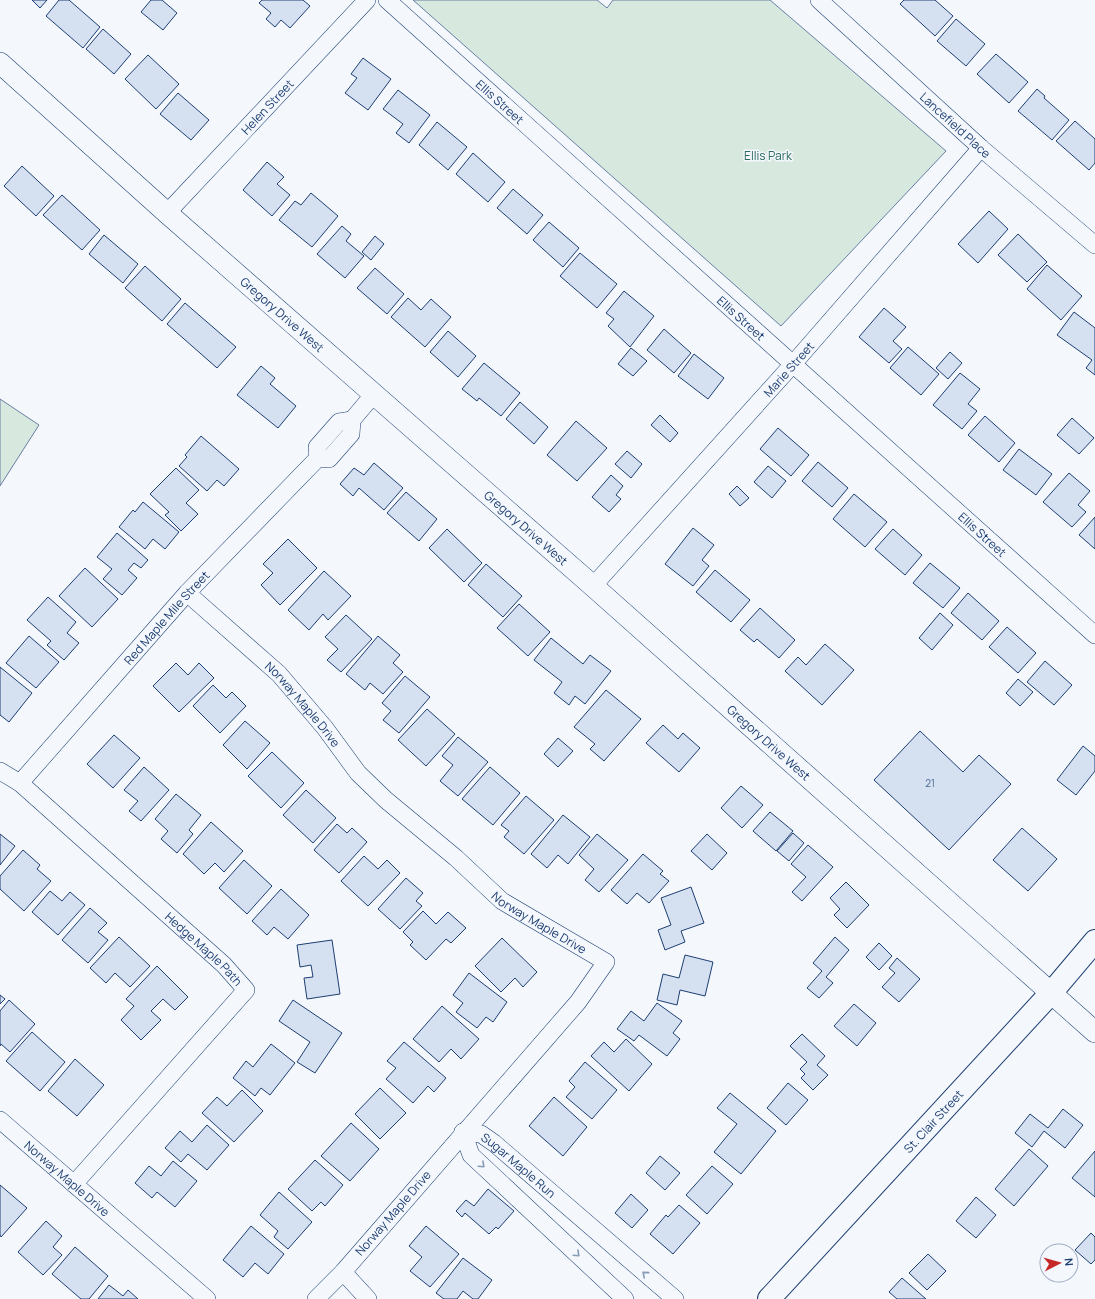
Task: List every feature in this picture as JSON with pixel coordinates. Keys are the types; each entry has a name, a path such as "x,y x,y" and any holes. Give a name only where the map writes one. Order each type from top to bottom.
{"main road":[{"name":"St. Clair Street","path":"769,1299 1051,993 1095,941"}],"street":[{"name":"Helen Street","path":"167,213 367,0"},
{"name":"Ellis Street","path":"387,0 1095,635"},
{"name":"Lancefield Place","path":"819,0 981,148 1095,245"},
{"name":"Gregory Drive West","path":"0,62 167,213 593,586 1095,1032"},
{"name":"Marie Street","path":"593,586 792,364 981,148"},
{"name":"Red Maple Mile Street","path":"20,783 187,593 318,458 330,459 352,434 352,420 374,394"},
{"name":"Norway Maple Drive","path":"187,593 278,674 325,728 358,773 386,800 456,858 502,901 606,962 578,1002 463,1132 343,1272 316,1299"},
{"name":"Hedge Maple Path","path":"0,771 20,783 224,965 246,990 74,1184"},
{"name":"Norway Maple Drive","path":"0,1120 207,1299"},
{"name":"Sugar Maple Run","path":"625,1299 471,1155 463,1132 481,1134 494,1143 675,1299"},
{"path":"343,1272 368,1299"}],"green space":[{"name":"Ellis Park","path":"413,0 597,0 607,8 613,0 770,0 946,151 781,326"},
{"path":"0,399 39,425 0,486"}],"building":[{"path":"32,0 47,0 40,8"},
{"path":"59,0 69,0 100,27 83,48 46,16"},
{"path":"151,0 162,0 177,13 163,30 141,12"},
{"path":"262,0 303,0 310,6 290,28 281,20 275,27 266,19 271,13 259,3"},
{"path":"904,0 935,0 953,16 935,36 900,4"},
{"path":"956,19 985,44 966,66 937,41"},
{"path":"103,29 131,54 114,74 86,49"},
{"path":"996,54 1028,82 1009,103 977,74"},
{"path":"148,55 179,84 156,109 125,79"},
{"path":"363,58 391,79 368,110 345,93 357,78 351,74"},
{"path":"1037,89 1045,96 1044,98 1069,120 1052,140 1018,111"},
{"path":"398,90 430,115 409,143 396,133 403,124 383,109"},
{"path":"178,93 209,120 191,140 160,114"},
{"path":"1075,121 1095,139 1095,163 1089,170 1056,141"},
{"path":"437,122 467,147 448,170 419,145"},
{"path":"473,153 505,182 488,202 456,174"},
{"path":"267,162 284,177 277,184 290,195 272,216 243,190"},
{"path":"22,166 54,196 36,216 4,186"},
{"path":"513,189 543,215 527,234 497,208"},
{"path":"311,193 338,216 312,247 279,220 295,201 301,205"},
{"path":"62,195 100,230 82,250 43,215"},
{"path":"989,211 1008,229 978,263 958,244"},
{"path":"549,222 579,248 563,267 533,240"},
{"path":"342,226 351,234 346,241 364,256 345,278 317,254"},
{"path":"1018,234 1047,262 1027,282 998,255"},
{"path":"104,235 138,264 123,283 89,254"},
{"path":"375,236 384,244 371,260 362,252"},
{"path":"580,253 617,284 597,308 560,276"},
{"path":"1047,265 1082,296 1061,320 1027,289"},
{"path":"145,266 181,299 162,321 125,288"},
{"path":"375,268 404,294 387,314 357,288"},
{"path":"624,291 654,316 630,347 608,326 614,319 606,313"},
{"path":"408,298 421,310 431,299 451,317 425,347 391,317"},
{"path":"185,303 236,347 217,368 167,324"},
{"path":"884,308 906,327 893,341 902,349 889,363 859,337"},
{"path":"1074,312 1095,328 1095,375 1086,368 1092,360 1057,335"},
{"path":"664,329 691,353 674,373 647,350"},
{"path":"448,331 476,356 458,377 430,352"},
{"path":"908,347 939,374 921,395 890,368"},
{"path":"631,348 647,361 633,376 618,364"},
{"path":"950,352 962,363 948,379 936,368"},
{"path":"694,354 724,378 708,399 678,376"},
{"path":"484,363 520,393 501,416 479,398 477,401 462,389"},
{"path":"261,366 275,378 270,384 296,406 278,428 237,395"},
{"path":"960,373 980,389 968,404 977,411 962,429 933,405"},
{"path":"520,402 548,427 534,444 506,419"},
{"path":"660,415 678,433 670,442 651,425"},
{"path":"985,416 1015,443 999,462 968,435"},
{"path":"1072,418 1094,438 1079,454 1057,435"},
{"path":"576,421 607,448 577,481 547,455"},
{"path":"778,428 809,455 791,476 760,449"},
{"path":"201,436 239,469 224,486 217,480 207,491 179,466 187,457 185,455"},
{"path":"1019,449 1052,474 1036,495 1003,470"},
{"path":"627,451 642,464 631,478 615,464"},
{"path":"818,462 848,488 832,507 802,481"},
{"path":"374,463 403,488 384,510 359,488 353,496 340,484 354,468 364,475"},
{"path":"768,466 786,481 772,498 754,482"},
{"path":"176,468 199,490 186,503 198,514 181,531 165,515 169,512 150,494"},
{"path":"1069,473 1090,491 1078,505 1086,512 1072,527 1043,502"},
{"path":"611,475 623,486 616,495 621,499 609,512 592,497"},
{"path":"737,486 749,498 740,506 729,494"},
{"path":"406,492 437,519 419,541 387,513"},
{"path":"854,494 887,522 865,547 833,519"},
{"path":"143,502 179,532 165,549 153,539 145,549 119,527 133,510 135,512"},
{"path":"1095,517 1095,549 1079,535"},
{"path":"693,528 714,545 702,560 709,566 693,586 665,564"},
{"path":"447,529 482,563 464,582 429,548"},
{"path":"893,529 922,555 905,575 875,549"},
{"path":"117,533 148,560 141,568 134,563 128,570 137,578 122,595 103,579 112,569 97,557"},
{"path":"288,539 317,568 280,605 261,585 273,573 263,564"},
{"path":"930,563 960,588 943,608 913,583"},
{"path":"486,564 522,596 503,617 468,585"},
{"path":"85,568 118,599 92,627 59,596"},
{"path":"715,570 750,600 731,622 696,592"},
{"path":"324,571 351,596 328,620 323,614 309,630 288,610"},
{"path":"968,593 999,621 982,640 951,613"},
{"path":"48,597 76,622 67,633 79,643 64,660 47,645 51,641 27,620"},
{"path":"519,604 550,632 528,656 497,628"},
{"path":"760,608 795,640 779,658 757,639 754,642 740,630"},
{"path":"940,613 953,625 932,650 919,638"},
{"path":"346,615 372,639 341,672 327,660 338,649 325,637"},
{"path":"1007,627 1036,653 1018,673 989,647"},
{"path":"29,636 59,662 36,688 6,663"},
{"path":"378,636 400,655 393,663 403,672 383,694 370,683 365,690 346,674"},
{"path":"551,638 583,664 590,655 611,671 585,704 575,696 569,705 554,693 562,682 534,660"},
{"path":"825,644 854,670 822,705 785,671 798,657 806,665"},
{"path":"1045,661 1072,685 1054,705 1027,682"},
{"path":"176,663 188,675 199,663 214,678 179,712 153,686"},
{"path":"0,667 32,693 9,722 0,715"},
{"path":"405,676 430,697 399,733 383,720 391,711 382,703"},
{"path":"1018,679 1033,692 1020,706 1006,693"},
{"path":"213,685 226,698 232,692 246,706 220,733 193,706"},
{"path":"606,690 641,719 604,761 590,749 595,744 574,727"},
{"path":"427,709 455,734 426,766 398,740"},
{"path":"245,721 270,743 247,769 223,745"},
{"path":"663,725 678,739 683,733 700,748 679,772 646,743"},
{"path":"920,731 963,772 979,755 1011,784 949,850 874,780"},
{"path":"114,735 140,758 113,788 87,764"},
{"path":"458,737 488,762 458,796 440,781 453,765 442,756"},
{"path":"558,738 573,751 558,767 544,754"},
{"path":"1083,746 1095,756 1095,771 1076,795 1057,780"},
{"path":"272,752 304,783 281,808 248,776"},
{"path":"144,767 169,790 141,821 129,811 138,801 124,790"},
{"path":"490,767 520,793 493,825 462,799"},
{"path":"741,786 763,805 742,828 721,808"},
{"path":"306,790 336,818 313,843 283,815"},
{"path":"176,794 201,815 189,830 193,834 177,853 161,839 168,831 155,819"},
{"path":"526,796 554,820 524,854 504,837 509,831 501,825"},
{"path":"770,812 793,831 776,851 753,831"},
{"path":"563,815 590,837 568,864 558,855 547,868 531,854"},
{"path":"211,822 243,851 224,872 215,863 204,874 183,854"},
{"path":"337,824 347,833 352,828 367,842 339,873 314,850"},
{"path":"1022,828 1057,859 1028,891 993,860"},
{"path":"793,833 804,843 789,861 777,851"},
{"path":"0,834 15,846 0,865"},
{"path":"597,834 628,860 599,892 585,880 594,869 579,855"},
{"path":"707,834 727,853 712,870 691,851"},
{"path":"808,845 833,867 802,901 792,892 806,877 791,864"},
{"path":"23,850 40,865 37,869 51,881 24,911 0,889 0,876"},
{"path":"643,854 663,871 660,874 669,881 649,903 637,893 627,904 611,890"},
{"path":"364,856 378,869 387,860 400,873 368,906 341,881"},
{"path":"244,860 272,886 247,914 219,888"},
{"path":"406,878 423,893 416,901 422,906 400,929 378,909"},
{"path":"846,882 869,905 847,928 834,915 840,909 830,898"},
{"path":"691,887 704,923 681,931 685,942 665,950 658,930 671,925 661,898"},
{"path":"281,889 309,915 288,939 274,927 267,935 252,921"},
{"path":"50,891 62,901 70,892 85,905 58,935 32,912"},
{"path":"90,908 107,923 98,932 108,940 88,963 62,940"},
{"path":"423,911 436,924 448,912 466,928 451,943 446,939 426,960 410,945 413,942 403,932"},
{"path":"119,937 150,966 130,987 115,973 106,983 90,968"},
{"path":"835,937 849,950 826,977 833,983 819,998 807,988 822,971 813,963"},
{"path":"502,938 537,972 523,987 515,978 501,992 475,966"},
{"path":"332,940 340,994 307,999 304,978 313,977 311,965 300,967 297,945"},
{"path":"879,943 892,956 879,970 866,957"},
{"path":"685,955 713,962 705,996 680,990 677,1005 657,1000 663,974 679,978"},
{"path":"897,958 920,979 899,1002 882,987 895,973 889,968"},
{"path":"157,966 188,997 175,1010 163,999 151,1011 161,1020 141,1040 121,1020 134,1006 126,999"},
{"path":"469,973 507,1002 493,1022 486,1017 477,1028 456,1012 463,1003 453,995"},
{"path":"0,995 5,999 0,1004"},
{"path":"9,1000 35,1024 10,1052 1,1044 0,1046 0,1011"},
{"path":"293,1000 342,1033 315,1073 297,1062 310,1042 279,1021"},
{"path":"657,1003 682,1021 673,1033 680,1039 667,1056 639,1035 634,1041 617,1029 631,1011 644,1021"},
{"path":"854,1004 876,1023 857,1046 834,1026"},
{"path":"442,1006 479,1039 461,1059 451,1049 439,1062 413,1039"},
{"path":"32,1032 65,1062 40,1091 6,1061"},
{"path":"802,1034 825,1056 817,1065 828,1075 813,1090 801,1078 805,1074 800,1069 807,1062 790,1046"},
{"path":"626,1039 652,1064 629,1091 591,1056 604,1042 614,1052"},
{"path":"404,1042 446,1078 434,1092 428,1086 413,1103 386,1079 396,1068 387,1061"},
{"path":"271,1044 295,1063 270,1095 261,1088 255,1096 233,1078 246,1061 253,1067"},
{"path":"75,1059 104,1085 77,1116 48,1091"},
{"path":"585,1062 617,1090 592,1119 566,1097 575,1087 569,1081"},
{"path":"788,1083 808,1100 786,1125 767,1108"},
{"path":"380,1088 406,1113 380,1139 355,1114"},
{"path":"242,1090 263,1111 234,1142 202,1113 217,1097 227,1106"},
{"path":"730,1093 776,1131 741,1174 714,1152 737,1124 717,1108"},
{"path":"554,1097 587,1127 563,1156 529,1126"},
{"path":"1063,1109 1083,1125 1065,1148 1044,1131 1032,1147 1015,1133 1030,1114 1048,1128"},
{"path":"351,1123 379,1149 350,1181 321,1156"},
{"path":"207,1125 229,1145 207,1170 188,1154 181,1162 165,1148 180,1131 192,1142"},
{"path":"1029,1149 1048,1166 1014,1206 995,1189"},
{"path":"1095,1151 1095,1197 1072,1178"},
{"path":"660,1156 680,1173 665,1190 646,1173"},
{"path":"315,1160 343,1185 325,1206 321,1202 312,1211 288,1189"},
{"path":"173,1161 197,1181 175,1207 157,1192 152,1198 135,1183 149,1166 161,1176"},
{"path":"712,1166 733,1184 707,1214 686,1195"},
{"path":"0,1185 27,1208 1,1237 0,1235"},
{"path":"488,1189 514,1211 498,1229 496,1227 489,1234 465,1213 462,1217 456,1211 466,1200 474,1206"},
{"path":"279,1192 312,1222 288,1249 274,1237 278,1231 260,1215"},
{"path":"631,1194 648,1210 632,1228 615,1213"},
{"path":"976,1197 996,1215 976,1238 956,1221"},
{"path":"679,1205 700,1223 673,1254 650,1234 666,1215 668,1217"},
{"path":"46,1221 62,1236 53,1247 62,1255 43,1275 18,1252"},
{"path":"251,1226 284,1254 268,1274 255,1263 243,1277 223,1260"},
{"path":"426,1226 459,1254 430,1287 410,1271 422,1257 409,1246"},
{"path":"1091,1233 1095,1237 1095,1260 1091,1264 1079,1254 1079,1246"},
{"path":"75,1247 108,1276 89,1299 81,1299 52,1274"},
{"path":"928,1254 946,1271 927,1290 909,1273"},
{"path":"463,1258 492,1280 478,1299 473,1299 463,1291 457,1299 444,1299 436,1293"},
{"path":"902,1278 926,1299 897,1299 889,1292"},
{"path":"109,1285 123,1296 128,1290 138,1299 98,1299"}]}
